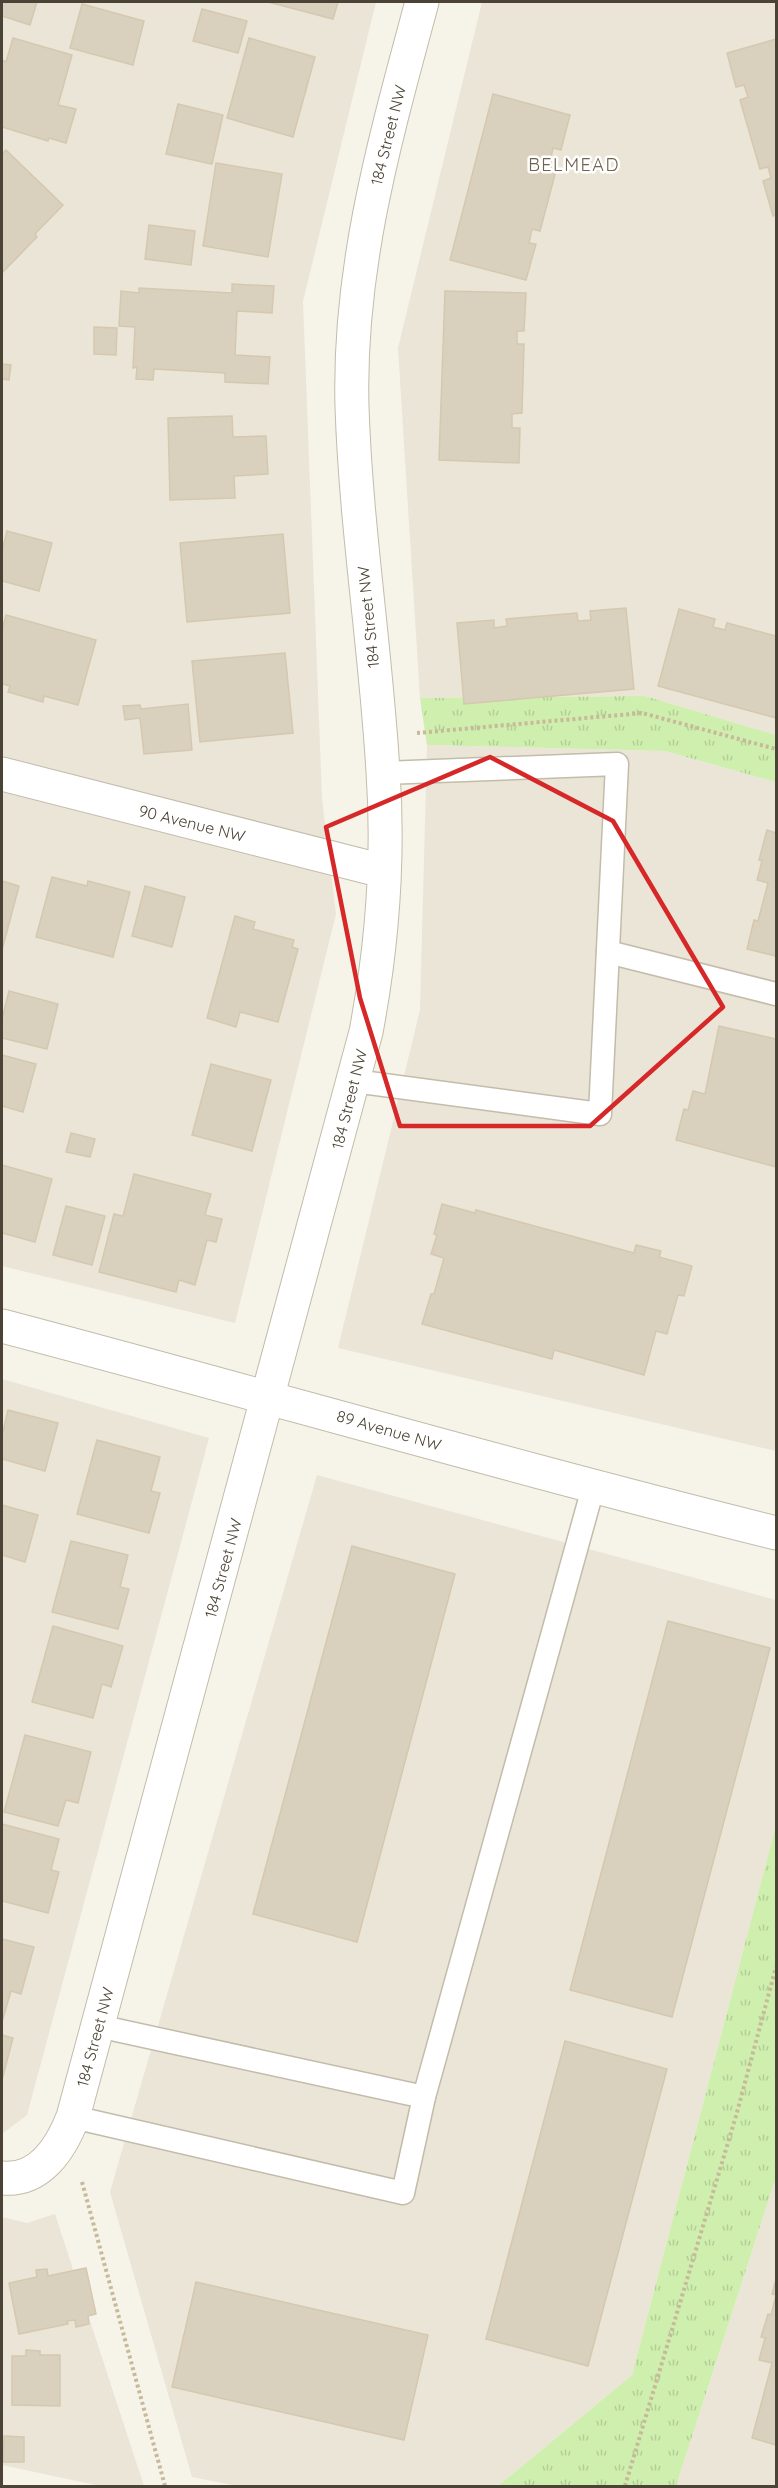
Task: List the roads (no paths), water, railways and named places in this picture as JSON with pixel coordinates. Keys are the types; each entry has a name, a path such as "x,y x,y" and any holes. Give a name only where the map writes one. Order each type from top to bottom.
{"street":[{"name":"184 Street NW","path":"2,2178 33,2172 45,2164 66,2136 73,2117 354,1081 375,984 383,871 384,773 360,534 352,406 353,345 357,282 366,226 422,2"},
{"name":"90 Avenue NW","path":"2,774 383,871"},
{"name":"89 Avenue NW","path":"2,1326 269,1397 594,1488 777,1533"}],"lane":[{"path":"354,1081 600,1114 617,764 384,773"},
{"path":"608,952 777,994"},
{"path":"73,2117 403,2193 424,2097 594,1488"},
{"path":"98,2026 424,2097"}],"district":[{"name":"BELMEAD","path":"574,164"}]}
